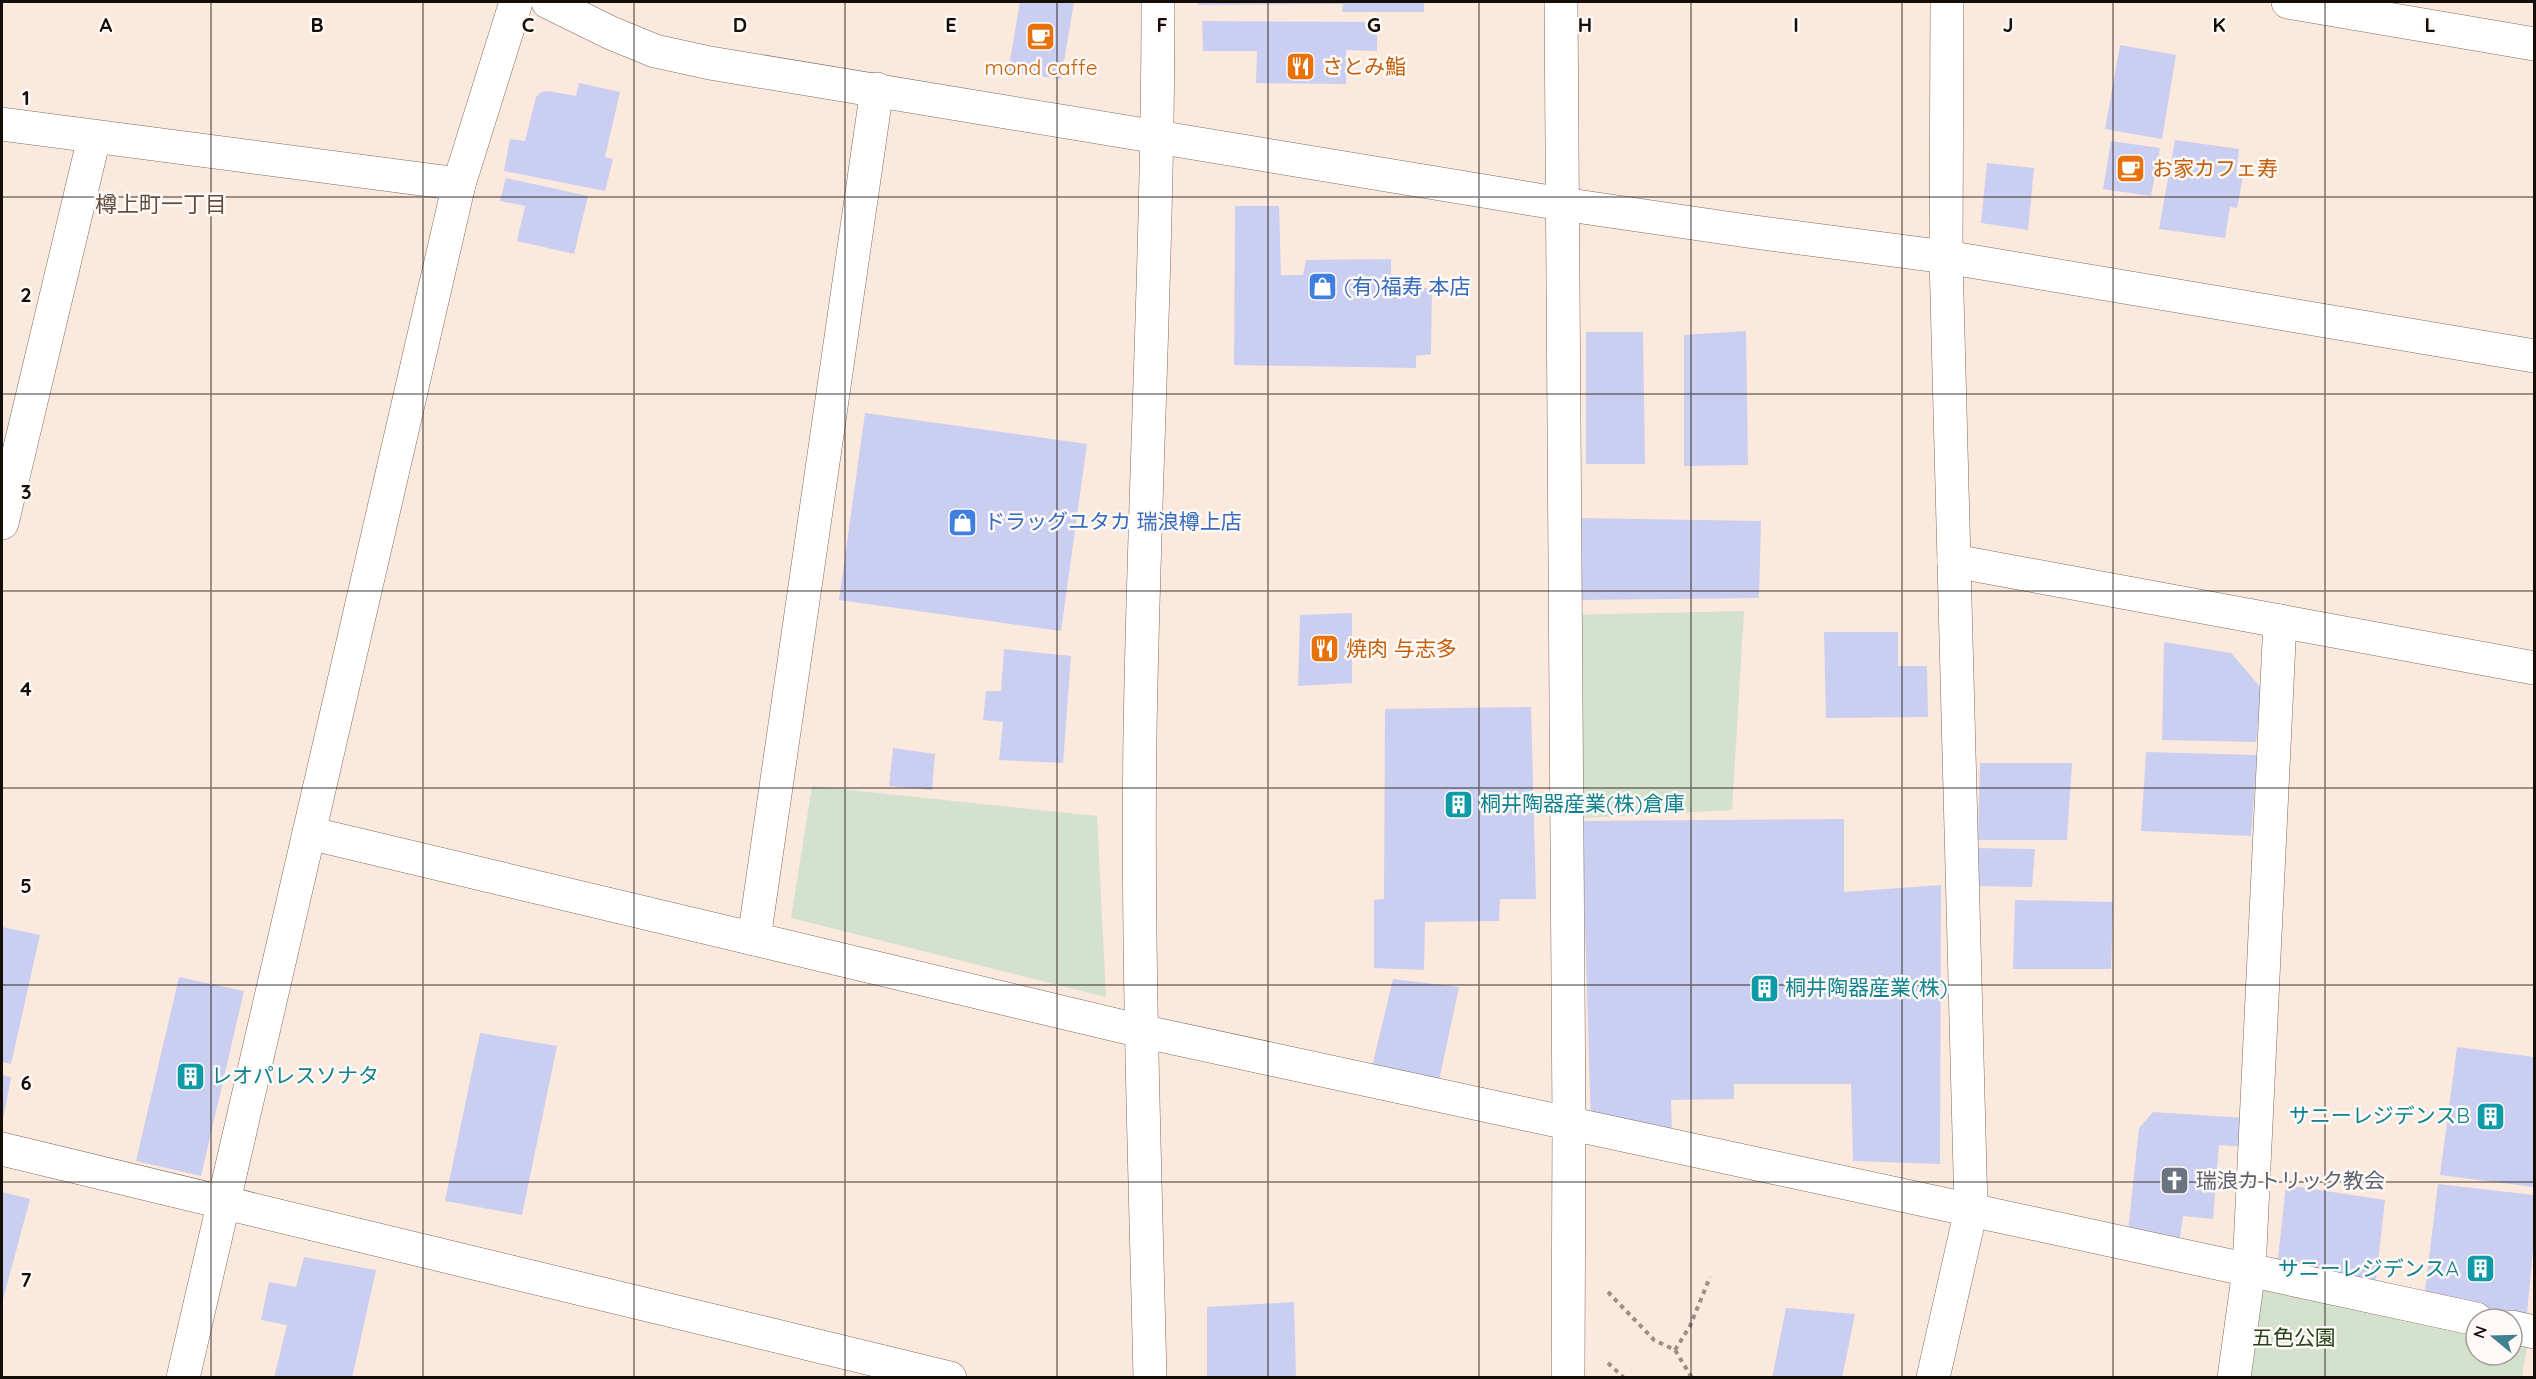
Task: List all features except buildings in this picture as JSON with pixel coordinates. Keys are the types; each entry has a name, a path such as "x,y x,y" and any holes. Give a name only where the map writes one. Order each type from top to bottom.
{"street":[{"path":"183,1377 459,184 516,2"},
{"path":"548,2 611,33 655,51 710,63 1158,135 1562,204 1946,256 2535,356"},
{"path":"1150,1377 1141,1031 1140,734 1158,135 1158,2"},
{"path":"1562,2 1569,1123 1568,1377"},
{"path":"1933,1377 1971,1210 1946,256 1947,2"},
{"path":"2305,3 2535,44"},
{"path":"754,939 877,89"},
{"path":"2,124 94,138 459,184"},
{"path":"2,523 94,138"},
{"path":"1954,561 2535,668"},
{"path":"2234,1377 2249,1270 2280,621"},
{"path":"309,833 1141,1031 2464,1316"},
{"path":"2,1149 224,1201 849,1366 950,1377"}],"path":[{"path":"1675,1350 1690,1326 1710,1276"},
{"path":"1606,1289 1654,1340 1675,1350 1692,1377"}],"green space":[{"path":"1744,611 1732,810 1565,819 1564,615"},
{"path":"812,786 1097,816 1106,997 791,918"},
{"name":"五色公園","path":"2258,1289 2464,1332 2464,1367 2524,1367 2522,1377 2246,1378"},
{"name":"五色公園","path":"2524,1345 2527,1346 2524,1365"}],"place":[{"name":"mond caffe","path":"1041,37"},
{"name":"さとみ鮨","path":"1301,67"},
{"name":"お家カフェ寿","path":"2131,169"},
{"name":"(有)福寿 本店","path":"1323,287"},
{"name":"ドラッグユタカ 瑞浪樽上店","path":"963,522"},
{"name":"焼肉 与志多","path":"1325,649"},
{"name":"桐井陶器産業(株)倉庫","path":"1459,804"},
{"name":"桐井陶器産業(株)","path":"1764,988"},
{"name":"レオパレスソナタ","path":"190,1076"},
{"name":"サニーレジデンスB","path":"2491,1116"},
{"name":"瑞浪カトリック教会","path":"2175,1181"},
{"name":"サニーレジデンスA","path":"2480,1269"}],"district":[{"name":"樽上町一丁目","path":"161,204"}]}
